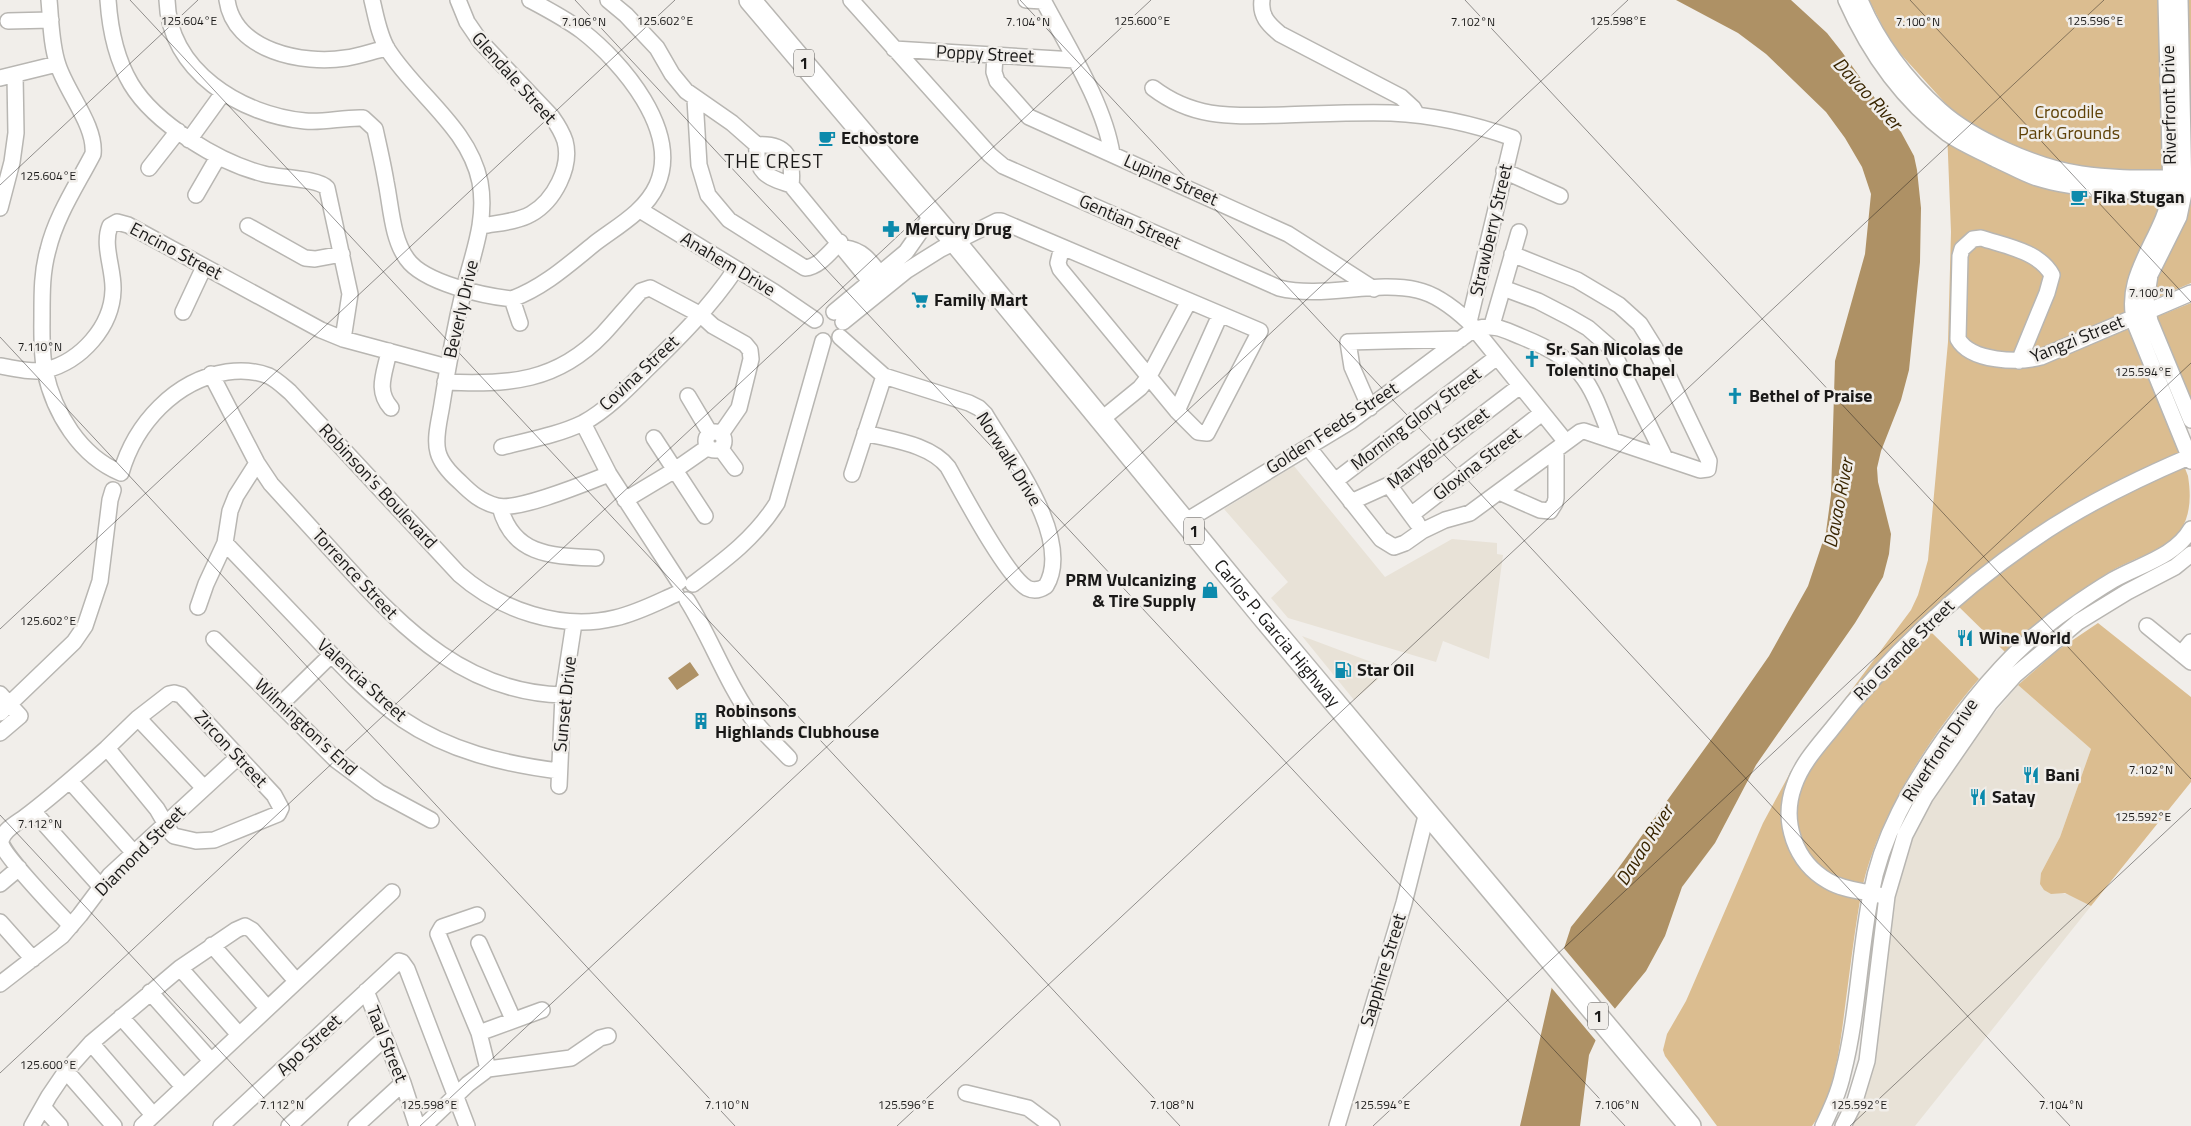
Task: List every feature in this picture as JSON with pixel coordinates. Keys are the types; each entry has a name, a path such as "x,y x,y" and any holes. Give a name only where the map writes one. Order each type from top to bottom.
{"highway":[{"name":"Carlos P. Garcia Highway","path":"750,0 955,242 1426,812 1690,1126"}],"street":[{"path":"45,370 42,340 42,278 48,248 67,203 93,154 94,145 92,136 57,64 49,0"},
{"path":"108,0 110,24 116,48 132,84 143,99 184,135 218,157 263,174 324,185 329,192 350,294 342,339"},
{"path":"167,0 175,37 184,56 199,73 223,93 274,117 306,121 359,118 367,120 375,129 401,249 415,268 423,274 464,288 512,299 554,278 640,210 656,186 661,173 660,136 654,119 632,84 598,44 581,30 530,0"},
{"path":"227,0 232,18 239,28 256,43 281,54 300,58 330,60 387,48"},
{"name":"Beverly Drive","path":"372,0 387,48 408,77 463,141 475,166 480,182 482,226 464,288 446,375 436,443 439,457 452,474 473,494 485,502 500,507"},
{"name":"Glendale Street","path":"459,0 467,22 476,36 552,117 560,130 566,151 564,171 557,185 539,208 520,219 482,226"},
{"path":"608,0 626,15 651,41 678,83 695,98 732,123 757,145 773,144 781,150 792,166 791,185"},
{"path":"1026,0 1043,1 1075,60 1106,129 1112,154"},
{"path":"1262,0 1262,14 1268,24 1280,34 1401,97 1413,108 1417,115"},
{"path":"1846,0 1867,43 1880,62 1913,102 1950,135 2037,178 2078,186 2182,186"},
{"path":"1860,0 1878,37 1897,62 1940,110 1976,134 2043,166 2080,174 2182,186"},
{"name":"Riverfront Drive","path":"2166,0 2182,186 2166,214 2135,280 2131,297 2133,317 2190,458"},
{"name":"Riverfront Drive","path":"2180,0 2182,186 2179,217 2148,283 2146,301 2147,310 2191,420"},
{"name":"Gentian Street","path":"859,3 894,49 990,155 1003,166 1279,288 1316,291 1374,288 1419,290 1452,308 1472,325 1542,413 1561,446"},
{"path":"8,21 51,20"},
{"name":"Poppy Street","path":"894,49 1075,60"},
{"name":"Lupine Street","path":"995,55 994,76 1024,112 1036,121 1288,234 1374,288"},
{"path":"0,208 12,162 16,134 8,76 57,64"},
{"path":"1154,88 1176,104 1222,116 1417,115"},
{"path":"148,168 184,135 223,93"},
{"path":"695,98 699,165 703,181 708,195 729,220 805,268 818,263 843,245"},
{"name":"Strawberry Street","path":"1417,115 1489,130 1513,138 1504,171 1472,325"},
{"path":"757,145 757,161 762,171 772,178 791,185 843,245 864,255 877,283"},
{"path":"196,196 218,157"},
{"path":"1504,171 1560,196"},
{"name":"Anahem Drive","path":"640,210 735,270 774,292 815,320"},
{"path":"901,266 932,215"},
{"path":"839,324 821,313 815,320 814,331 817,337 823,341 834,341 839,324 877,283 901,266 1000,220 1260,332 1207,433 1198,432 1177,411 1060,270 1058,263 1062,247"},
{"name":"Encino Street","path":"0,366 45,370 65,362 82,351 95,339 105,323 113,292 107,240 108,230 113,223 122,222 321,330 342,339 389,351 446,375 501,384 525,380 559,368 580,355 602,335 645,289 654,290 701,315"},
{"path":"248,226 305,258 316,259 342,254"},
{"path":"1492,325 1519,232"},
{"name":"Yangzi Street","path":"2019,361 2047,293 2052,275 2034,256 1981,238 1973,239 1962,249 1960,256 1958,339 1964,348 1985,356 2019,361 2041,357 2147,310 2191,293"},
{"path":"1308,447 1381,539 1394,547 1405,543 1422,531 1450,518 1470,513 1576,434 1584,431 1700,470 1708,470 1710,461 1659,355 1640,324 1619,305 1577,280 1512,254"},
{"path":"183,312 204,267"},
{"name":"Covina Street","path":"684,590 609,474 583,422 621,395 701,315 720,293 735,270"},
{"path":"1503,288 1562,313 1588,328 1611,348 1665,458"},
{"path":"512,299 520,323"},
{"path":"1102,419 1140,388 1148,378 1189,301"},
{"path":"626,500 675,470 715,441 739,408 751,354 745,344 721,332 701,315"},
{"path":"1177,411 1220,315"},
{"name":"Norwalk Drive","path":"839,324 884,376 969,403 979,408 985,414 1038,504 1051,536 1053,558 1048,582 1042,588 1028,589 1019,581 1000,555 943,461 923,449 865,433"},
{"path":"1472,325 1492,325 1541,345 1562,356 1581,372 1594,393 1612,440"},
{"name":"Golden Feeds Street","path":"1186,521 1370,408 1461,339 1472,325"},
{"path":"1370,408 1352,367 1348,342 1461,339"},
{"name":"Robinson's Boulevard","path":"45,370 57,405 70,430 97,460 121,473 130,448 155,412 171,396 189,384 211,374 236,371 254,372 268,376 290,392 472,586 514,608 574,623 613,619 636,612 684,590 745,544 766,521 777,503 823,341"},
{"path":"389,351 381,391 385,401 391,408"},
{"name":"Morning Glory Street","path":"1334,481 1497,357"},
{"name":"Torrence Street","path":"211,374 257,463 271,484 366,588 415,636 482,678 529,692 563,695"},
{"path":"852,474 884,376"},
{"name":"Marygold Street","path":"1351,502 1389,485 1520,386"},
{"path":"688,396 715,441 735,468"},
{"name":"Gloxina Street","path":"1411,515 1542,413"},
{"path":"502,447 537,438 583,422"},
{"path":"654,438 705,516"},
{"path":"1500,492 1540,510 1550,511 1555,504 1561,446"},
{"name":"Rio Grande Street","path":"1887,896 1829,882 1810,866 1795,845 1789,818 1789,803 1794,785 1812,754 1847,708 1885,666 1951,602 2035,538 2115,491 2190,458"},
{"path":"198,606 225,543 230,512 236,496 257,463"},
{"path":"596,558 561,556 535,550 519,541 507,528 500,507 565,492 609,474"},
{"path":"1389,485 1422,531"},
{"path":"0,733 20,716 3,704 74,642 85,626 100,581 112,490"},
{"name":"Riverfront Drive","path":"1823,1126 1839,1089 1850,1041 1871,893 1882,854 1895,819 1919,775 1976,695 2003,665 2036,634 2068,610 2114,580 2188,539"},
{"name":"Valencia Street","path":"225,543 332,655 402,719 458,748 559,778"},
{"name":"Riverfront Drive","path":"1843,1126 1854,1104 1867,1061 1887,896 1905,835 1932,785 1990,703 2014,676 2078,622 2127,592 2175,567 2191,554"},
{"path":"684,590 745,707 757,724 789,758"},
{"name":"Sunset Drive","path":"559,778 563,695 574,623"},
{"path":"2147,626 2186,658 2191,642"},
{"name":"Wilmington's End","path":"214,638 336,760 379,792 431,820"},
{"path":"280,705 332,655"},
{"name":"Zircon Street","path":"138,718 169,694 174,693 181,696 237,758 274,795 281,810 265,822 203,842 174,836 165,823"},
{"path":"71,926 2,847 2,841 8,830 70,781 138,718 204,788"},
{"path":"107,748 157,809 165,823"},
{"name":"Diamond Street","path":"0,984 62,936 110,875 237,758"},
{"path":"1919,775 1932,785"},
{"path":"70,781 134,853"},
{"path":"33,811 101,887"},
{"name":"Sapphire Street","path":"1337,1126 1404,903 1426,812"},
{"path":"0,884 19,868"},
{"path":"142,1126 392,892"},
{"path":"130,1126 362,909"},
{"path":"477,915 442,927 438,934 478,1033 488,1069"},
{"path":"0,922 33,959"},
{"path":"32,1126 66,1072 91,1044 180,968 236,930 245,926 252,930 291,975"},
{"path":"479,943 513,1019"},
{"path":"212,945 262,1002"},
{"name":"Apo Street","path":"221,1126 395,962 402,962 407,969 456,1096"},
{"path":"180,968 234,1029"},
{"name":"Taal Street","path":"366,991 418,1126"},
{"path":"150,992 206,1056"},
{"path":"478,1033 542,1010"},
{"path":"121,1017 178,1081"},
{"path":"424,1126 488,1069 571,1058 600,1038 608,1036"},
{"path":"288,1126 385,1038"},
{"path":"91,1044 148,1109"},
{"path":"66,1072 114,1126"},
{"path":"356,1126 403,1083"},
{"path":"966,1093 1028,1108 1052,1126"},
{"path":"456,1096 467,1126"},
{"path":"43,1107 60,1126"}],"shaded area":[{"path":"1294,466 1385,577 1452,539 1497,543 1497,554 1503,555 1489,659 1443,641 1436,662 1288,618 1271,598 1288,582 1224,509"},
{"path":"1302,636 1390,669 1354,700"},
{"path":"2018,685 2091,749 2060,837 2041,873 2058,892 2074,896 2091,906 1915,1126 1850,1126 1898,876 1906,851 1918,822 1941,786 1981,729"}],"green space":[{"name":"Crocodile Park Grounds","path":"1869,0 2191,0 2191,283 2124,312 2188,476 2190,490 2189,505 2184,525 2173,538 2156,550 2108,573 2081,591 2041,620 2005,652 1957,605 1930,631 1979,679 1943,725 1908,778 1893,806 1869,863 1857,917 1836,1065 1827,1098 1812,1126 1717,1126 1665,1056 1663,1050 1667,1034 1686,1001 1763,823 1791,771 1911,610 1918,595 1928,560 1948,342 1951,232 1946,104 1898,51 1886,33"},
{"path":"2191,303 2191,402 2156,317"},
{"path":"2098,623 2191,697 2191,782 2091,906 2065,893 2051,894 2044,890 2040,884 2041,873 2060,837 2091,749 2018,685 2058,650"}],"water":[{"name":"Davao River","path":"1676,0 1791,0 1827,33 1842,52 1901,132 1914,156 1921,208 1920,262 1909,370 1901,400 1881,451 1877,468 1878,482 1891,534 1889,554 1883,577 1855,623 1756,765 1715,843 1682,887 1665,936 1646,971 1604,1022 1589,1055 1580,1126 1520,1126 1553,982 1571,927 1617,870 1708,744 1769,656 1808,586 1826,532 1831,495 1835,361 1865,254 1871,194 1862,167 1845,138 1826,112 1766,54 1738,33"},
{"path":"690,662 699,675 677,690 668,678"}],"pier":[{"path":"1562,946 1616,1010 1606,1023 1597,1042 1550,986"}],"place":[{"name":"Echostore","path":"827,138"},
{"name":"Fika Stugan","path":"2079,197"},
{"name":"Mercury Drug","path":"891,229"},
{"name":"Family Mart","path":"920,300"},
{"name":"Sr. San Nicolas de Tolentino Chapel","path":"1532,359"},
{"name":"Bethel of Praise","path":"1735,396"},
{"name":"PRM Vulcanizing & Tire Supply","path":"1210,590"},
{"name":"Wine World","path":"1965,638"},
{"name":"Star Oil","path":"1343,670"},
{"name":"Robinsons Highlands Clubhouse","path":"701,721"},
{"name":"Bani","path":"2031,775"},
{"name":"Satay","path":"1978,797"}],"district":[{"name":"THE CREST","path":"774,161"}]}
